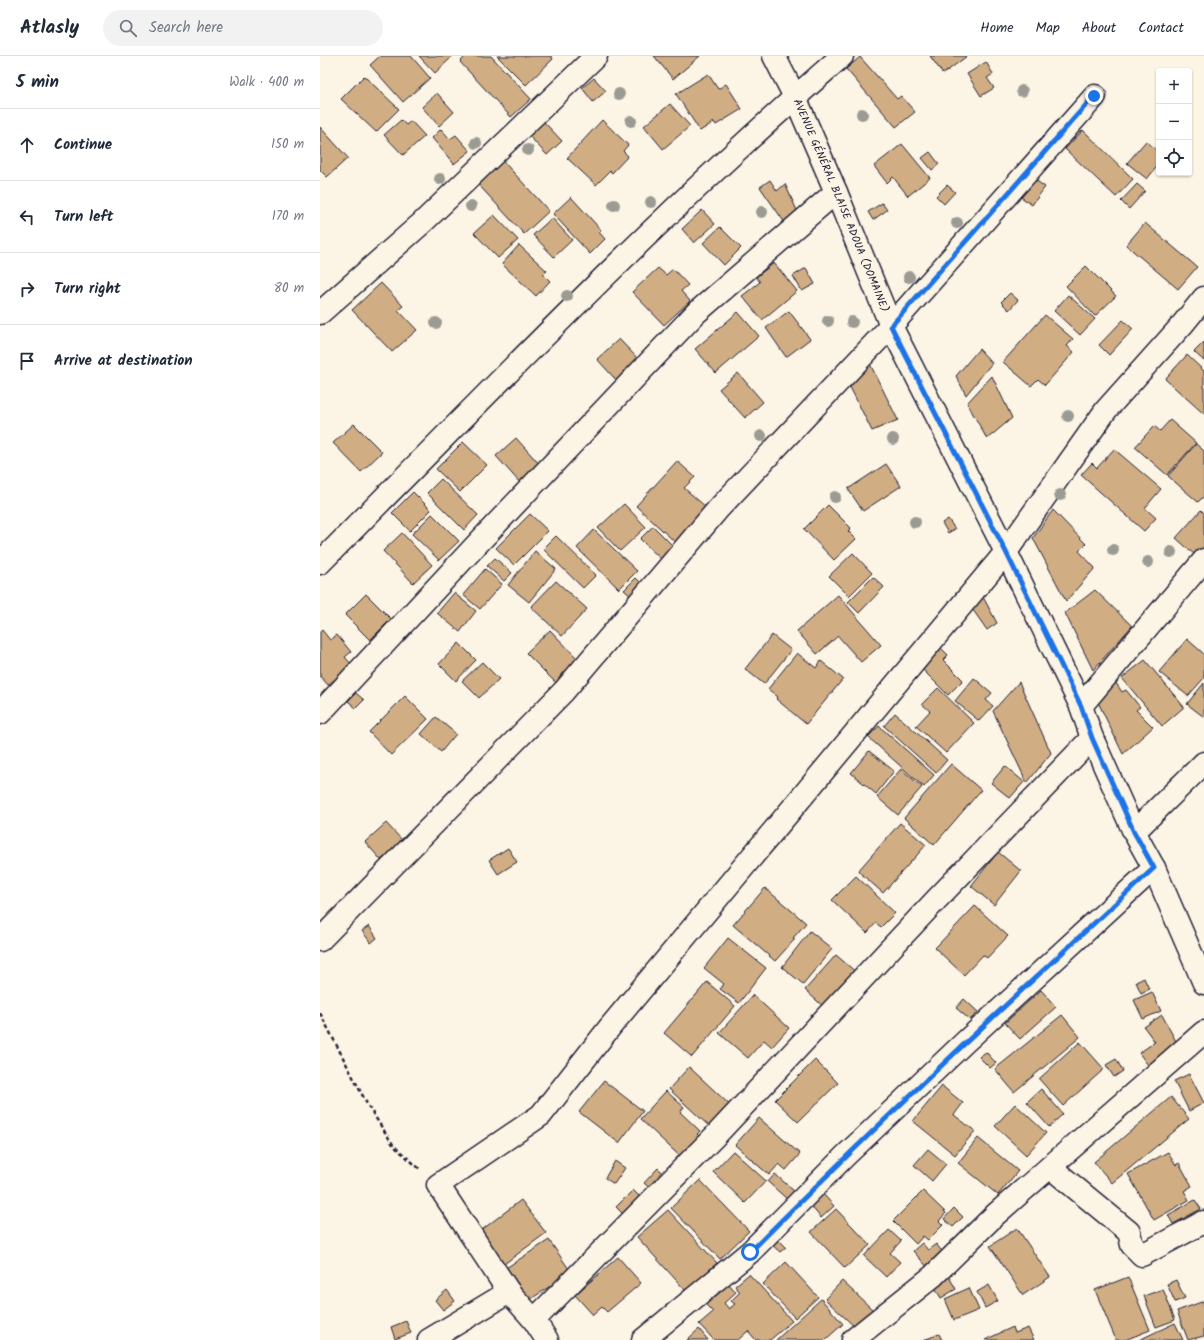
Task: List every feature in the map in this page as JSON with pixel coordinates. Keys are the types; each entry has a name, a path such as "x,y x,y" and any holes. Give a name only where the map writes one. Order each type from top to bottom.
{"street":[{"path":"320,313 422,223 596,56"},
{"name":"AVENUE GÉNÉRAL BLAISE ADOUA (DOMAINE)","path":"774,56 795,97 891,326 1006,552 1081,706 1092,738 1134,832 1154,868 1204,983"},
{"path":"320,564 458,423 665,218 795,97 842,56"},
{"path":"320,940 564,691 719,508 891,326 1094,96"},
{"path":"320,713 480,540 696,313 836,192"},
{"path":"547,1340 534,1320 509,1292 438,1185 541,1115 615,1020 1006,552 1106,410 1182,325 1204,298"},
{"path":"1081,706 1204,560"},
{"path":"534,1320 716,1135 931,906 1092,738"},
{"path":"1134,832 1204,763"},
{"path":"643,1340 750,1252 845,1156 964,1043 1154,868"},
{"path":"853,1340 933,1276 995,1215 1204,1032"},
{"path":"1050,1167 1129,1232 1132,1245 1142,1254 1204,1222"},
{"path":"429,1340 509,1292"}],"path":[{"path":"320,1013 368,1106 394,1146 438,1185"}],"building":[{"path":"380,56 411,56 430,78 403,102 370,65"},
{"path":"419,56 453,56 435,73"},
{"path":"466,56 491,56 531,99 511,117 460,62"},
{"path":"497,56 551,56 553,59 526,85"},
{"path":"654,56 700,56 673,79"},
{"path":"930,56 967,56 943,74"},
{"path":"860,57 897,99 901,96 915,112 896,127 846,69"},
{"path":"986,62 993,74 987,78 994,88 981,96 967,74"},
{"path":"708,74 718,89 726,84 742,109 716,125 714,122 700,131 676,94"},
{"path":"364,76 399,109 376,132 341,99"},
{"path":"594,78 606,91 593,102 582,88"},
{"path":"437,93 454,112 439,126 422,107"},
{"path":"670,104 690,126 663,149 644,126"},
{"path":"401,120 406,125 411,121 425,136 403,155 384,135"},
{"path":"602,120 628,145 623,151 628,156 612,173 610,171 596,185 567,158"},
{"path":"544,122 562,141 547,155 529,136"},
{"path":"320,127 348,158 327,177 320,170"},
{"path":"441,129 450,139 456,135 470,151 454,164 432,138"},
{"path":"1083,130 1133,179 1116,197 1065,149"},
{"path":"1146,141 1156,149 1156,168 1147,179 1127,163"},
{"path":"902,144 930,178 908,196 893,177 887,183 874,166"},
{"path":"930,152 939,164 932,170 922,158"},
{"path":"501,159 549,211 524,234 476,182"},
{"path":"1034,179 1045,187 1032,205 1021,197"},
{"path":"770,180 777,191 785,184 799,215 785,223 760,187"},
{"path":"1137,184 1145,191 1129,209 1121,201"},
{"path":"947,185 955,192 944,204 936,196"},
{"path":"571,197 601,230 598,231 605,239 590,254 553,214"},
{"path":"882,203 887,210 873,220 868,212"},
{"path":"702,210 715,224 694,243 682,229"},
{"path":"494,215 518,240 498,258 474,233"},
{"path":"552,218 572,240 554,257 533,235"},
{"path":"1145,223 1197,267 1178,289 1126,245"},
{"path":"720,227 741,248 724,265 703,243"},
{"path":"519,245 547,271 543,274 550,281 536,296 502,264"},
{"path":"774,263 797,291 762,320 742,296 760,282 756,277"},
{"path":"1086,266 1116,296 1095,316 1066,286"},
{"path":"658,268 666,275 673,269 688,285 681,291 690,301 664,325 632,292"},
{"path":"806,268 815,284 802,291 793,276"},
{"path":"381,283 403,306 398,310 417,330 392,352 352,310"},
{"path":"1010,293 1018,300 1009,310 1001,302"},
{"path":"1068,295 1095,319 1080,335 1054,311"},
{"path":"789,311 810,339 786,357 766,328"},
{"path":"738,312 759,336 716,373 695,349"},
{"path":"1045,315 1073,339 1067,346 1074,352 1045,385 1038,379 1031,386 1003,362"},
{"path":"1123,320 1133,329 1109,355 1099,345"},
{"path":"619,339 639,360 617,381 597,359"},
{"path":"1204,342 1204,361 1194,352"},
{"path":"979,349 992,363 966,395 956,376"},
{"path":"1187,355 1204,371 1204,414 1165,379"},
{"path":"869,362 898,420 872,431 850,387"},
{"path":"738,373 763,402 745,418 719,389"},
{"path":"992,376 1012,418 987,439 967,403"},
{"path":"1170,420 1196,443 1167,475 1135,447 1154,426 1160,431"},
{"path":"354,424 382,452 361,472 333,443"},
{"path":"516,438 541,466 521,484 496,456"},
{"path":"463,442 487,465 460,492 436,469"},
{"path":"1196,444 1204,451 1204,496 1198,502 1168,476"},
{"path":"1114,449 1161,489 1145,508 1156,518 1144,531 1081,475 1092,463 1097,468"},
{"path":"677,461 695,477 684,488 707,508 675,542 636,506"},
{"path":"886,464 901,486 863,511 848,489"},
{"path":"441,479 478,515 464,530 427,493"},
{"path":"413,492 431,510 410,531 392,513"},
{"path":"624,504 646,527 620,551 598,528"},
{"path":"828,505 851,528 848,531 856,539 834,560 804,529"},
{"path":"1053,510 1086,544 1079,551 1095,568 1066,601 1033,538"},
{"path":"1201,510 1204,513 1204,547 1196,556 1176,538"},
{"path":"432,514 459,541 439,560 412,534"},
{"path":"530,514 548,531 514,565 496,548"},
{"path":"948,519 955,529 948,533 942,523"},
{"path":"653,526 675,548 663,561 640,539"},
{"path":"594,530 637,571 619,589 577,548"},
{"path":"402,533 432,565 413,583 383,551"},
{"path":"556,536 596,575 583,588 543,549"},
{"path":"535,551 556,569 529,602 508,585"},
{"path":"853,553 872,573 849,596 829,576"},
{"path":"495,558 512,573 504,581 487,566"},
{"path":"485,569 502,584 480,609 463,595"},
{"path":"873,577 884,587 859,613 848,602"},
{"path":"636,578 643,585 632,597 624,590"},
{"path":"556,581 587,609 562,636 531,607"},
{"path":"1095,590 1132,626 1093,670 1065,613"},
{"path":"454,593 476,611 460,632 437,613"},
{"path":"366,594 391,619 370,640 345,615"},
{"path":"838,595 881,645 861,662 838,636 817,654 797,631"},
{"path":"983,597 997,623 987,630 973,610"},
{"path":"322,630 330,640 337,635 351,652 345,657 352,665 328,685 320,676 320,632"},
{"path":"550,630 579,660 556,683 526,653"},
{"path":"772,635 791,650 764,684 745,669"},
{"path":"1187,639 1204,654 1204,678 1188,696 1159,672"},
{"path":"459,643 476,660 456,681 439,664"},
{"path":"939,646 948,655 943,660 963,680 948,695 919,666"},
{"path":"797,653 816,668 821,661 843,679 806,724 776,699 778,697 768,689"},
{"path":"1145,660 1184,707 1162,726 1122,678"},
{"path":"482,662 499,679 479,698 462,681"},
{"path":"974,678 992,693 986,700 993,706 979,721 955,701"},
{"path":"1114,680 1122,692 1126,690 1140,707 1136,710 1153,727 1123,754 1096,698"},
{"path":"1019,682 1051,753 1027,783 993,711"},
{"path":"1204,683 1204,717 1187,704"},
{"path":"938,688 974,723 946,753 916,726 930,711 922,704"},
{"path":"356,693 364,700 356,708 348,701"},
{"path":"405,696 428,719 391,755 369,732"},
{"path":"895,713 947,760 936,773 884,726"},
{"path":"436,717 456,734 441,752 421,734"},
{"path":"879,726 934,775 924,787 868,737"},
{"path":"869,751 894,771 876,794 851,773"},
{"path":"951,764 981,790 934,845 904,818"},
{"path":"1005,766 1024,782 1010,798 991,783"},
{"path":"901,769 922,787 898,815 877,797"},
{"path":"386,823 403,841 381,860 365,842"},
{"path":"900,823 926,845 883,893 858,871"},
{"path":"508,848 517,862 498,874 489,860"},
{"path":"998,852 1021,871 994,905 971,886"},
{"path":"856,876 895,913 881,927 876,923 867,933 832,900"},
{"path":"765,888 806,923 793,938 795,939 775,961 733,925"},
{"path":"975,906 1008,936 987,958 983,955 964,975 935,948"},
{"path":"369,926 377,938 371,943 362,931"},
{"path":"810,931 832,949 803,984 782,967"},
{"path":"728,938 766,968 739,1003 720,989 724,984 704,968"},
{"path":"836,955 857,973 826,1009 805,990"},
{"path":"1144,978 1149,989 1141,993 1136,982"},
{"path":"707,982 735,1006 692,1057 664,1033"},
{"path":"1041,990 1056,1007 1020,1039 1005,1023"},
{"path":"1152,992 1161,1011 1143,1019 1134,1000"},
{"path":"753,995 789,1028 772,1047 764,1040 748,1058 719,1033"},
{"path":"964,999 978,1012 970,1020 956,1008"},
{"path":"1062,1015 1080,1037 1014,1092 995,1069"},
{"path":"1162,1015 1180,1049 1151,1069 1139,1053 1155,1042 1144,1027"},
{"path":"1080,1042 1104,1069 1063,1106 1039,1079"},
{"path":"986,1052 996,1063 990,1068 979,1057"},
{"path":"1116,1059 1123,1071 1114,1077 1106,1065"},
{"path":"815,1060 838,1083 798,1122 775,1100"},
{"path":"689,1067 731,1106 711,1128 669,1089"},
{"path":"1189,1074 1204,1103 1189,1111 1174,1081"},
{"path":"604,1081 643,1111 619,1143 579,1112"},
{"path":"942,1086 963,1103 954,1115 975,1131 955,1155 913,1121"},
{"path":"1041,1089 1063,1114 1049,1127 1027,1102"},
{"path":"666,1091 684,1107 680,1112 700,1131 697,1134 705,1142 686,1162 640,1119"},
{"path":"1171,1097 1189,1119 1112,1183 1094,1162"},
{"path":"1015,1104 1046,1133 1026,1155 995,1126"},
{"path":"759,1118 800,1154 786,1170 779,1164 769,1175 735,1145"},
{"path":"978,1138 1018,1171 998,1195 958,1163"},
{"path":"928,1149 946,1164 932,1181 914,1165"},
{"path":"733,1151 766,1181 745,1203 713,1172"},
{"path":"1168,1152 1176,1165 1179,1163 1192,1186 1184,1191 1189,1200 1154,1220 1128,1174"},
{"path":"615,1161 625,1168 614,1184 605,1178"},
{"path":"658,1168 667,1177 653,1191 644,1183"},
{"path":"775,1174 795,1192 788,1200 768,1182"},
{"path":"700,1180 749,1231 720,1259 671,1208"},
{"path":"633,1190 645,1202 628,1219 616,1207"},
{"path":"923,1191 946,1213 939,1221 943,1225 928,1240 923,1236 916,1244 893,1221"},
{"path":"823,1194 834,1206 821,1218 810,1205"},
{"path":"521,1200 546,1233 504,1264 479,1232"},
{"path":"1195,1200 1201,1209 1173,1224 1168,1215"},
{"path":"954,1208 963,1217 953,1227 944,1219"},
{"path":"836,1209 870,1245 845,1268 811,1232"},
{"path":"668,1210 717,1263 686,1291 637,1237"},
{"path":"1017,1228 1050,1277 1023,1295 990,1246"},
{"path":"889,1230 901,1241 890,1253 900,1262 886,1277 864,1256"},
{"path":"777,1238 786,1247 780,1252 771,1244"},
{"path":"549,1240 571,1272 528,1301 506,1268"},
{"path":"922,1243 928,1250 936,1244 946,1256 930,1270 913,1251"},
{"path":"618,1257 641,1283 607,1312 602,1307 593,1315 575,1295"},
{"path":"786,1262 818,1297 795,1318 763,1284"},
{"path":"749,1274 792,1321 770,1340 756,1340 748,1331 738,1340 714,1340 699,1324 713,1312 706,1305 729,1284 736,1292 724,1303 729,1309 735,1304 731,1301 740,1292 735,1286"},
{"path":"949,1277 956,1289 941,1298 934,1286"},
{"path":"1128,1277 1150,1330 1125,1340 1116,1340 1095,1290"},
{"path":"1176,1280 1185,1298 1175,1302 1167,1284"},
{"path":"842,1281 874,1311 857,1329 825,1299"},
{"path":"989,1285 998,1301 985,1308 977,1292"},
{"path":"969,1288 979,1310 954,1320 945,1299"},
{"path":"1163,1289 1175,1320 1156,1327 1144,1296"},
{"path":"447,1290 455,1301 443,1310 435,1300"},
{"path":"821,1299 843,1324 825,1340 776,1340"},
{"path":"1204,1301 1204,1336 1188,1340 1177,1311"},
{"path":"406,1321 411,1333 395,1339 391,1327"},
{"path":"1175,1323 1183,1340 1139,1340"},
{"path":"1013,1327 1015,1333 1028,1328 1034,1340 985,1340"},
{"path":"699,1329 708,1340 687,1340"},
{"path":"939,1334 942,1340 924,1340"}],"route":[{"path":"750,1252 845,1156 964,1043 1154,868 1134,832 1092,738 1081,706 1006,552 891,326 1094,96"}]}
